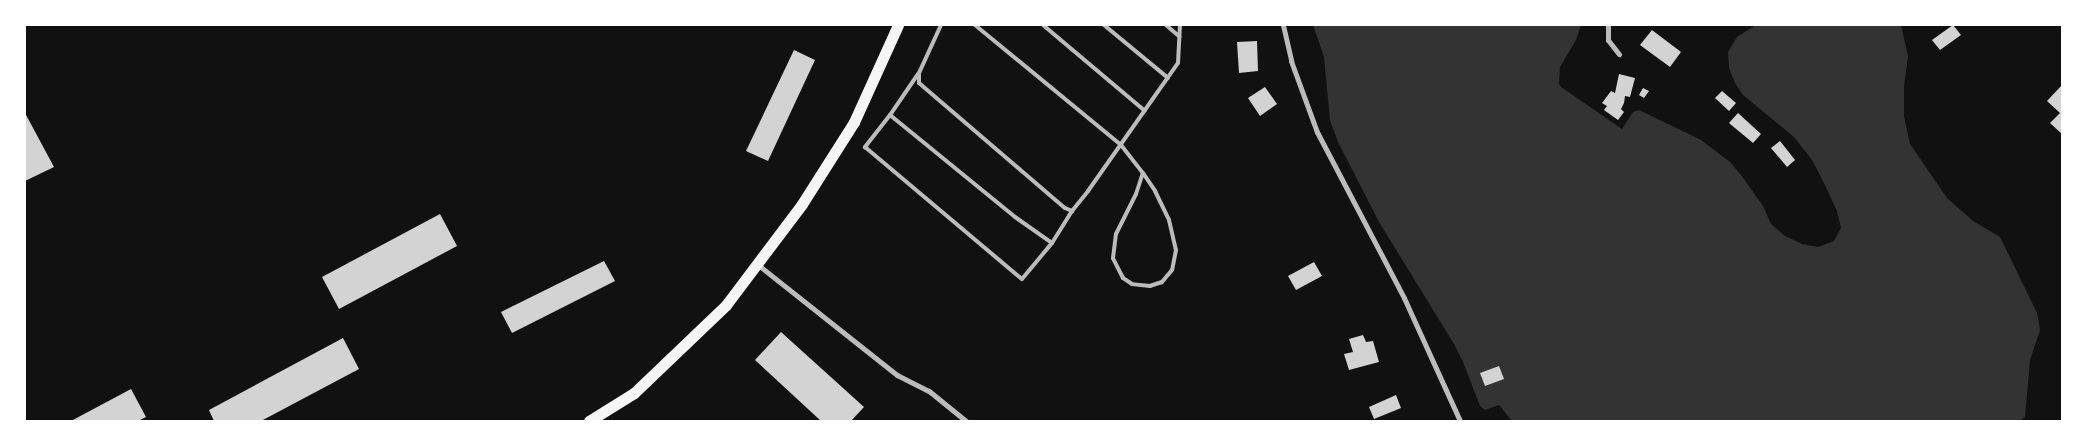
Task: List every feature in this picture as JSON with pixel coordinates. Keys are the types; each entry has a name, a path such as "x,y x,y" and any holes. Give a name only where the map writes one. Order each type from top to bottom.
{"main road":[{"path":"589,421 634,393 726,305 758,264 802,204 854,122 898,25"}],"street":[{"path":"1283,25 1291,61 1317,132 1404,298 1460,421"},
{"path":"1608,25 1608,40 1619,54"},
{"path":"758,264 882,364 930,391 966,421"}],"lane":[{"path":"941,25 919,73 865,147 1022,279 1052,243 1072,211 1178,63 1180,25"},
{"path":"975,25 1121,145 1143,173 1155,191 1169,220 1176,250 1172,270 1162,282 1150,286 1132,284 1123,278 1113,258 1116,234 1136,194 1143,173"},
{"path":"1043,25 1145,111"},
{"path":"1104,25 1168,78"},
{"path":"1166,25 1180,37"},
{"path":"919,73 919,83 1065,208 1072,211"},
{"path":"890,114 1015,217 1052,243"}],"shaded area":[{"path":"1313,25 1581,25 1576,40 1560,67 1559,84 1561,87 1622,129 1633,112 1639,110 1701,140 1730,162 1741,175 1763,206 1771,224 1785,236 1802,244 1818,247 1834,241 1841,228 1837,211 1812,160 1794,137 1743,95 1735,83 1729,68 1728,52 1737,37 1756,25 1901,25 1908,56 1904,86 1904,116 1910,144 1947,198 1973,221 2000,237 2037,313 2040,330 2030,360 2025,417 2019,421 1512,421 1499,405 1485,410 1480,406 1454,344 1379,222 1338,142 1330,120 1324,57"}],"building":[{"path":"1953,25 1961,35 1940,50 1932,40"},
{"path":"1652,30 1681,52 1670,67 1640,45"},
{"path":"1257,41 1258,71 1239,73 1237,42"},
{"path":"794,50 815,60 768,161 746,151"},
{"path":"1619,74 1635,78 1630,97 1625,96 1621,109 1624,112 1618,120 1604,110 1607,106 1602,103 1611,91 1615,93"},
{"path":"2062,85 2062,134 2050,123 2060,113 2047,101"},
{"path":"1265,87 1277,104 1260,116 1248,98"},
{"path":"1643,88 1649,91 1644,98 1639,95"},
{"path":"1722,91 1736,103 1729,111 1715,98"},
{"path":"25,113 54,167 25,181"},
{"path":"1738,113 1761,134 1753,143 1729,123"},
{"path":"1780,141 1795,160 1787,167 1771,148"},
{"path":"440,214 457,246 339,309 322,277"},
{"path":"604,261 615,281 512,333 501,312"},
{"path":"1314,262 1322,276 1296,290 1288,276"},
{"path":"781,332 864,407 851,421 821,421 755,360"},
{"path":"1363,335 1366,342 1373,341 1379,362 1349,370 1344,354 1353,352 1349,339"},
{"path":"343,338 359,369 261,421 214,421 209,410"},
{"path":"1499,366 1504,379 1485,386 1480,373"},
{"path":"131,389 146,417 138,421 71,421"},
{"path":"1396,395 1401,408 1374,419 1369,407"}]}
